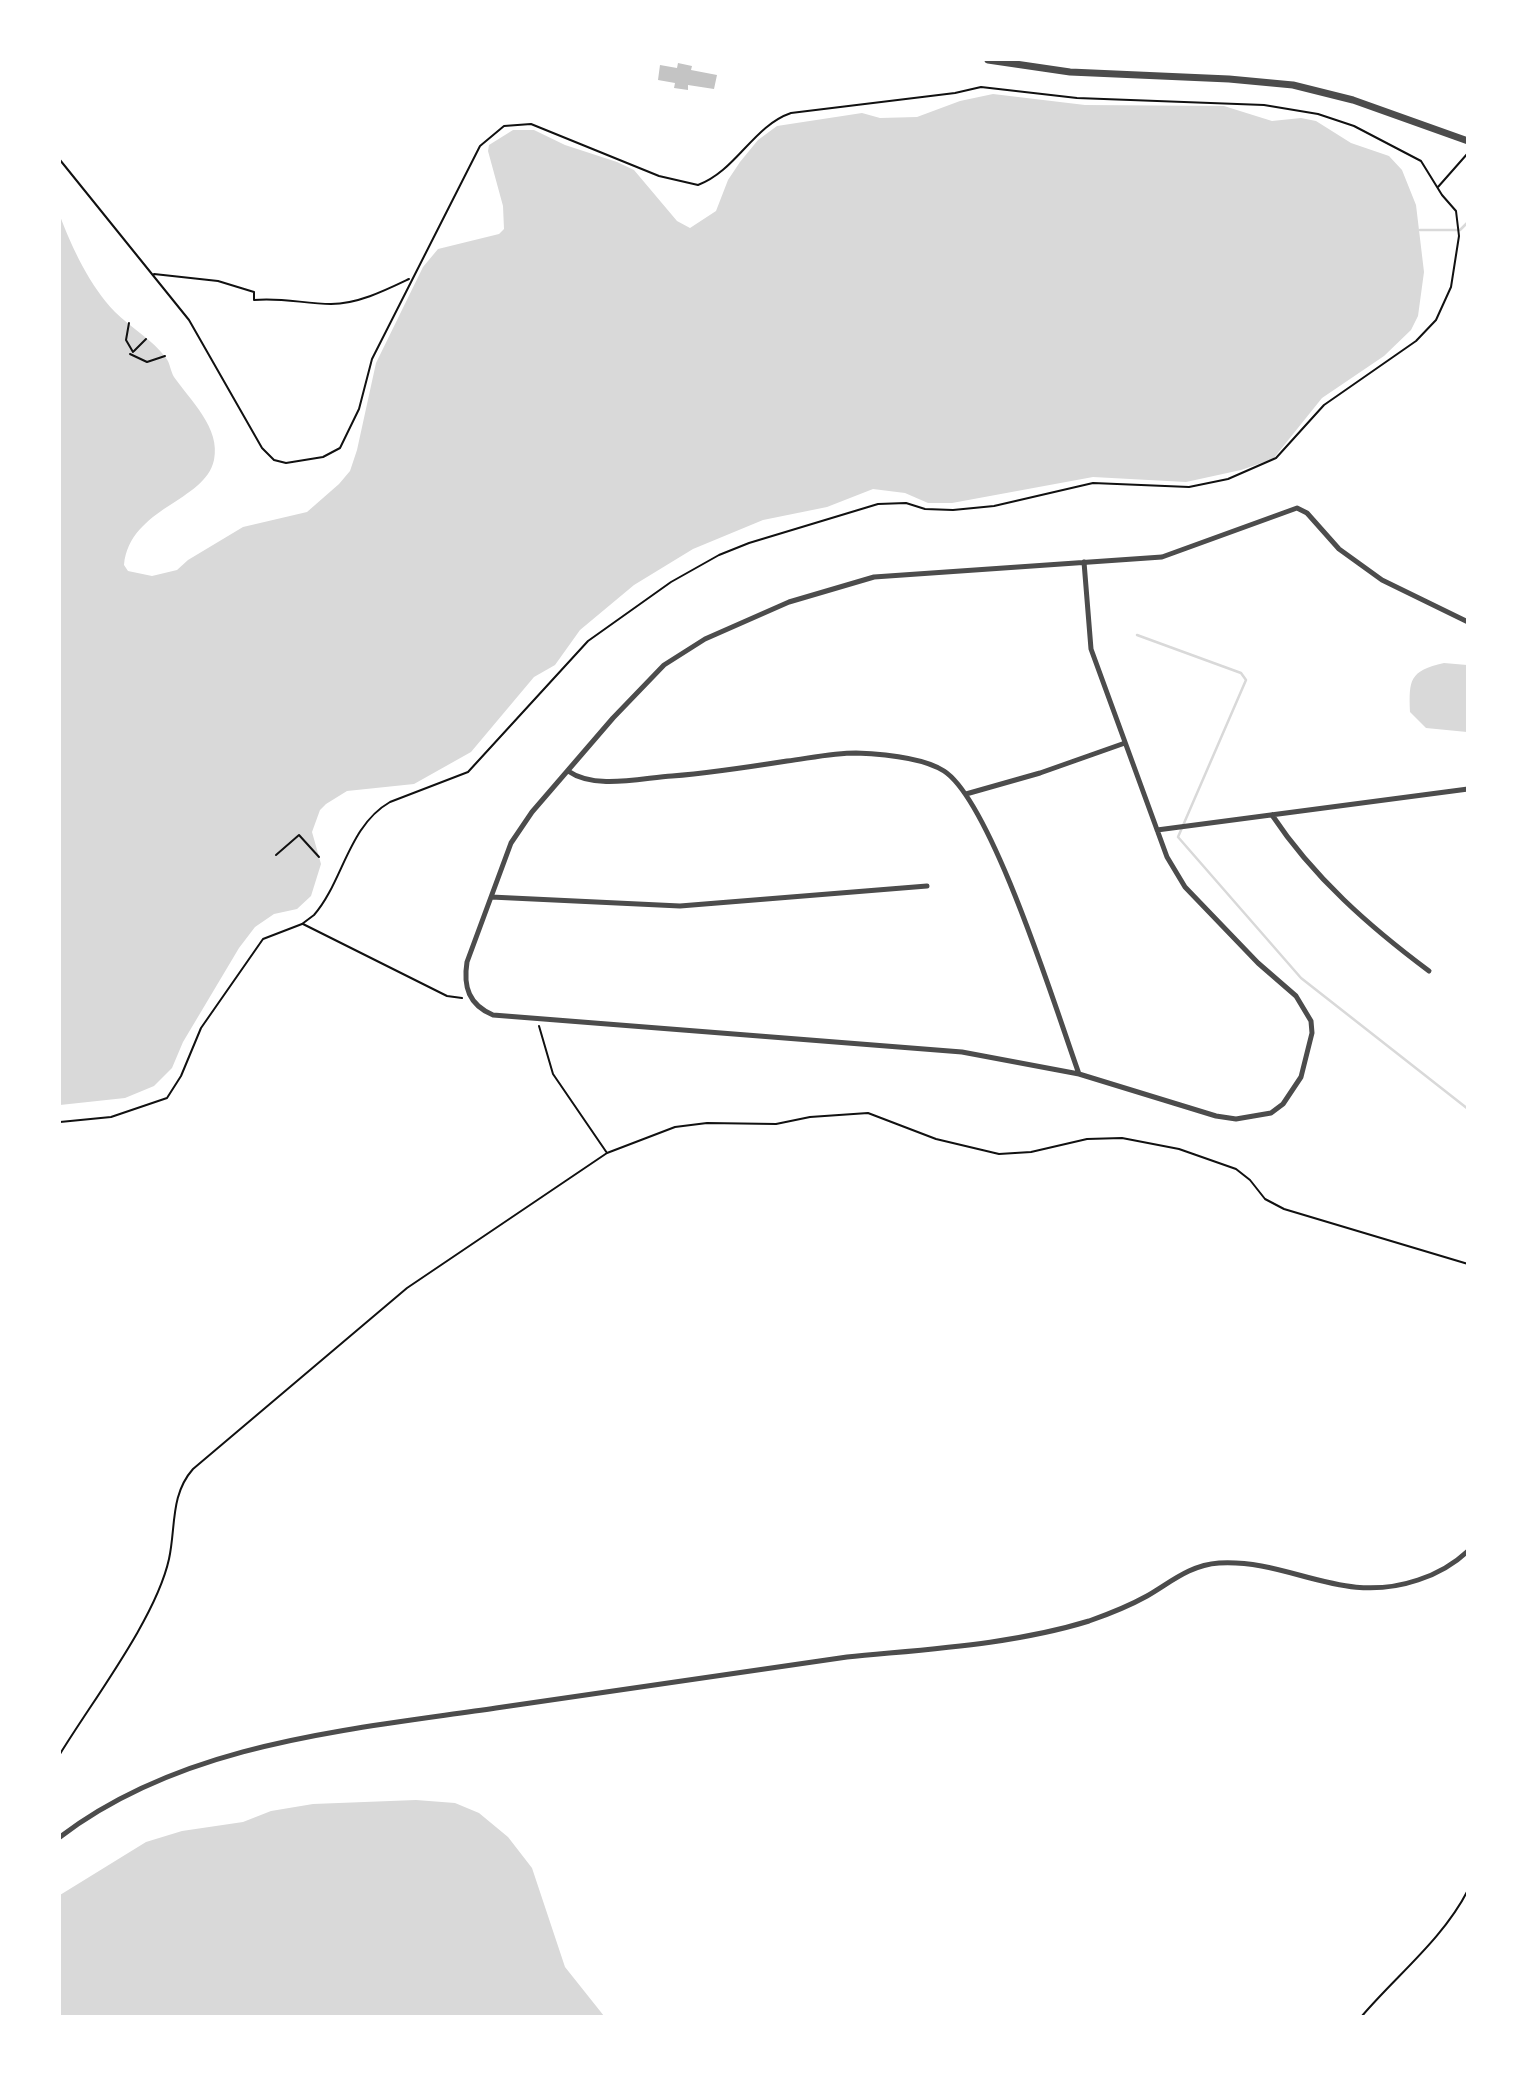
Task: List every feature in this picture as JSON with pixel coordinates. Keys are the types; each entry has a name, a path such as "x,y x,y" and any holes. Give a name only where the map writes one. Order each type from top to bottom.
{"street":[{"path":"988,60 1070,72 1293,85 1353,100 1468,141"},
{"path":"1084,562 1090,643 1172,866 1185,887 1306,1008 1312,1033 1307,1057 1301,1077 1283,1104 1257,1117 1216,1116 1079,1074 962,1052 493,1016 482,1011 469,997 465,979 467,962 511,843 531,812 613,718 664,665 705,639 789,602 888,575 1172,554 1297,508 1307,513 1339,549 1382,580 1468,622"},
{"path":"966,794 1040,773 1125,743"},
{"path":"568,771 586,780 615,780 706,774 853,753 931,765 944,771 966,794 1005,872 1079,1074"},
{"path":"1157,830 1468,789"},
{"path":"1272,815 1363,921 1429,971"},
{"path":"492,897 680,906 927,886"},
{"path":"60,1837 102,1808 179,1772 334,1732 797,1664 929,1651 1056,1629 1112,1613 1188,1571 1214,1563 1245,1564 1329,1584 1374,1589 1429,1576 1457,1561 1468,1550"}],"path":[{"path":"60,160 154,274 198,333 262,448 274,460 286,463 323,457 340,448 359,409 372,359 410,278 428,252 482,144 501,128 513,124 539,126 659,176 698,185 735,158 774,121 803,110 955,93 976,87 1077,98 1258,104 1318,114 1362,130 1413,155 1427,168 1437,187 1456,211 1459,226 1451,287 1436,320 1416,341 1324,405 1273,459 1228,479 1189,487 1093,484 994,506 953,510 925,509 906,503 878,504 749,543 719,555 671,582 588,640 468,772 385,805 362,830 323,904 311,919 263,939 252,953 201,1028 181,1076 167,1098 111,1117 60,1122"},
{"path":"1437,187 1468,153"},
{"path":"154,274 218,281 254,292 254,300 286,299 328,304 363,298 410,278"},
{"path":"129,323 126,340 130,354 147,362 165,356"},
{"path":"130,354 146,339"},
{"path":"275,855 299,835 319,857"},
{"path":"302,924 333,936 447,996 469,997"},
{"path":"537,1019 553,1074 607,1153"},
{"path":"60,1754 158,1591 169,1558 179,1486 193,1469 407,1288 607,1153 657,1132 694,1124 768,1124 810,1117 868,1113 936,1139 999,1154 1031,1152 1087,1139 1126,1139 1179,1149 1236,1169 1250,1180 1265,1199 1284,1209 1468,1264"},
{"path":"1362,2017 1459,1908 1468,1890"}],"shaded area":[{"path":"993,94 1085,105 1224,106 1272,121 1301,118 1316,121 1351,143 1389,156 1402,170 1416,205 1424,272 1418,316 1411,330 1384,356 1322,398 1273,459 1241,470 1186,482 1093,477 952,503 928,503 905,493 873,489 827,507 763,520 693,549 634,585 580,630 555,665 534,677 471,752 414,784 347,791 326,804 320,810 312,832 321,864 311,896 297,909 274,914 255,927 239,948 183,1042 172,1068 154,1086 125,1098 60,1105 60,216 76,254 98,291 115,312 155,345 166,358 174,377 203,415 213,437 214,460 208,474 197,486 153,517 139,530 129,546 124,565 128,571 152,576 177,570 188,560 243,527 307,512 350,471 376,363 423,267 438,249 499,234 504,229 503,206 488,151 489,145 513,130 534,130 565,145 634,170 677,221 690,228 716,211 728,180 740,162 758,140 777,126 862,113 880,118 917,117 960,101"},
{"path":"1444,663 1467,665 1467,732 1426,728 1410,712 1410,692 1414,678 1432,666"},
{"path":"416,1800 455,1803 479,1813 508,1837 532,1868 565,1967 604,2016 60,2016 60,1895 146,1842 182,1831 243,1822 271,1811 313,1804"}],"building":[{"path":"678,63 692,66 691,70 717,75 714,89 688,85 688,90 674,88 675,83 658,80 660,65 677,68"}],"waterway":[{"path":"1420,230 1460,230 1468,222"},
{"path":"1137,635 1241,673 1246,680 1178,837 1301,978 1468,1109"}]}
